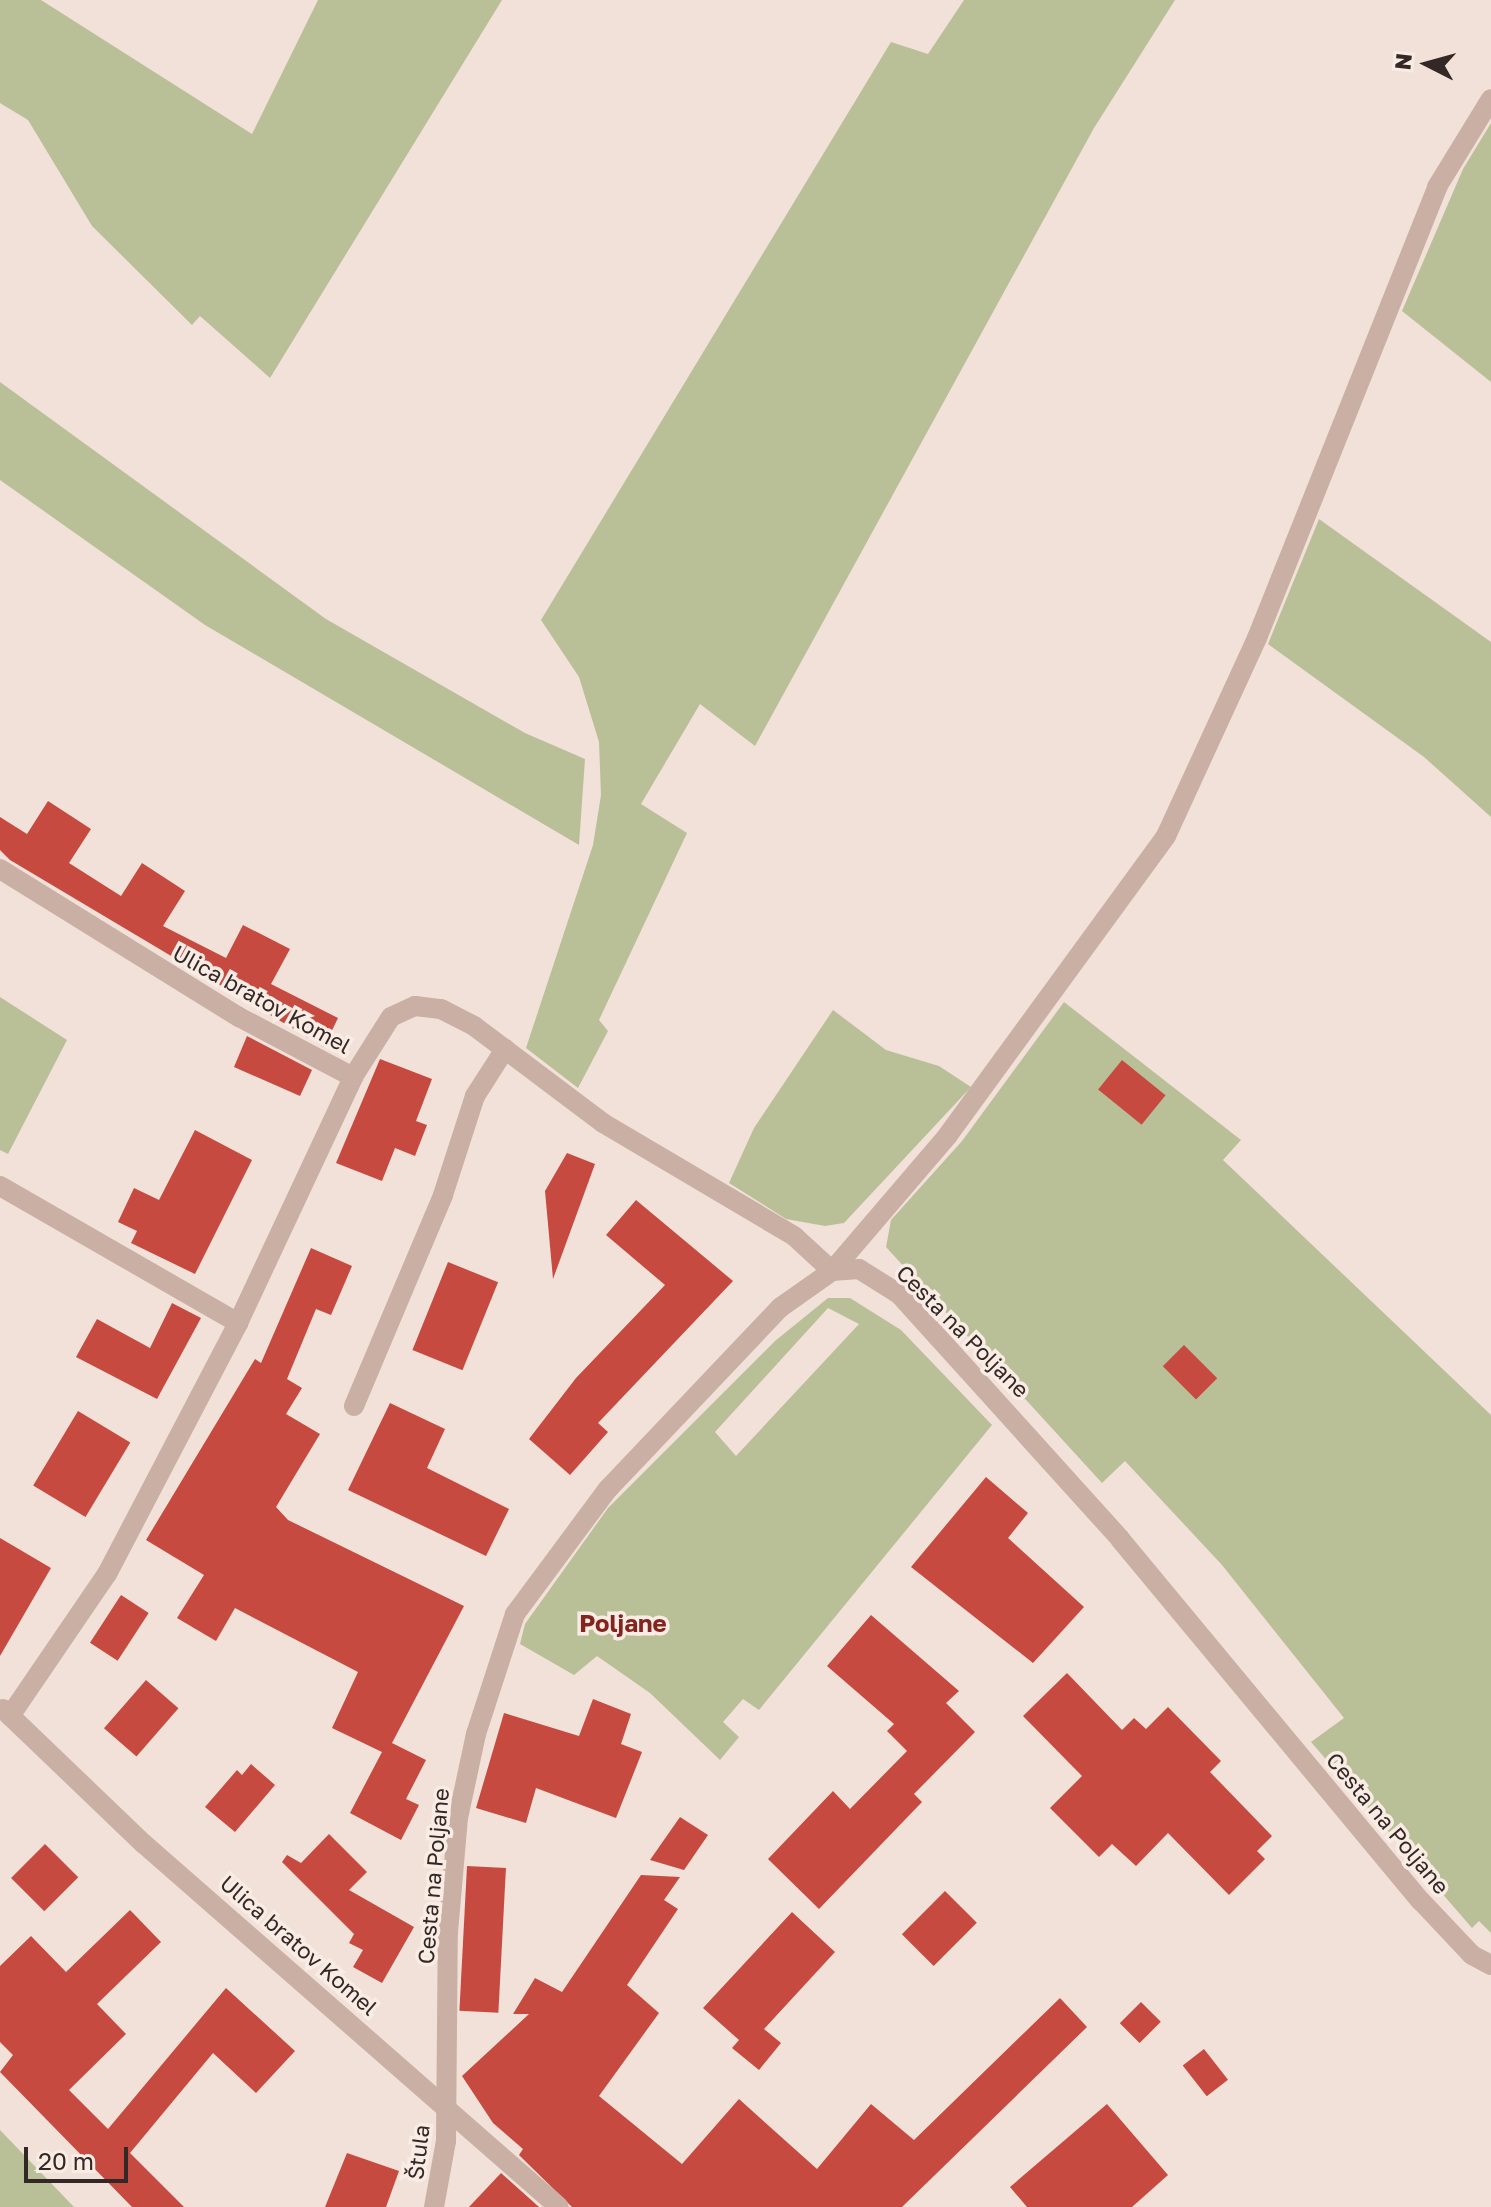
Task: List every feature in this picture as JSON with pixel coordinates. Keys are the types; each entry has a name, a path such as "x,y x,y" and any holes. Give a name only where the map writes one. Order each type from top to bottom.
{"street":[{"path":"353,1077 381,1027 415,1006 441,1009 505,1049 616,1131 794,1236 832,1271 1010,1054 1173,824 1257,638 1437,187 1491,99"},
{"name":"Ulica bratov Komel","path":"0,869 239,1017 353,1077 238,1323 107,1574 5,1711 144,1844 446,2103 559,2207"},
{"path":"354,1406 443,1195 475,1096 505,1049"},
{"path":"0,1186 238,1323"},
{"name":"Cesta na Poljane","path":"446,2103 448,1932 458,1818 476,1734 515,1614 608,1489 781,1307 832,1271 859,1269 899,1294 1120,1539 1421,1901 1472,1955 1491,1965"},
{"name":"Štula","path":"434,2207 446,2103"}],"green space":[{"path":"0,0 41,0 252,134 318,0 502,0 270,378 200,316 192,325 92,226 28,120 0,103"},
{"path":"964,0 1175,0 1094,128 755,746 700,704 641,804 687,833 599,1020 608,1031 578,1088 526,1048 593,845 601,795 599,742 579,677 541,620 891,42 928,54"},
{"path":"1491,123 1491,382 1402,311 1463,169"},
{"path":"0,382 326,619 525,733 585,759 579,845 205,625 0,480"},
{"path":"1319,519 1491,642 1491,817 1424,757 1268,644"},
{"path":"0,997 67,1040 8,1154 0,1150"},
{"path":"1064,1002 1241,1140 1223,1160 1491,1415 1491,1933 1479,1921 1472,1928 1311,1742 1344,1718 1222,1565 1125,1461 1102,1483 886,1247 891,1220 962,1141"},
{"path":"833,1010 886,1050 939,1066 971,1087 844,1223 825,1226 786,1219 729,1183 754,1128"},
{"path":"828,1298 850,1298 901,1330 992,1425 759,1710 743,1699 723,1722 739,1737 720,1760 650,1693 597,1656 574,1675 520,1644 525,1624 608,1508 775,1341","holes":["828,1308 859,1324 736,1456 715,1432"]},
{"path":"0,2130 74,2207 0,2207"}],"building":[{"path":"48,801 91,829 69,863 121,896 142,863 185,891 163,926 226,958 243,925 290,949 271,984 338,1018 324,1047 10,860 0,850 0,817 27,834"},
{"path":"247,1036 312,1070 300,1096 234,1067"},
{"path":"380,1059 432,1079 416,1121 427,1125 415,1156 395,1148 382,1181 336,1163"},
{"path":"1122,1060 1166,1095 1142,1125 1098,1090"},
{"path":"195,1130 252,1160 195,1274 131,1243 137,1231 118,1222 134,1188 159,1200"},
{"path":"567,1153 595,1164 553,1279 545,1191"},
{"path":"636,1200 733,1281 598,1423 608,1432 570,1475 529,1439 576,1378 665,1285 606,1235"},
{"path":"311,1248 352,1266 331,1315 316,1309 287,1379 302,1388 286,1414 320,1434 276,1507 288,1520 464,1606 392,1743 426,1760 406,1799 419,1805 401,1840 350,1813 382,1752 332,1728 358,1672 235,1608 216,1641 177,1618 204,1575 146,1540 255,1359 261,1363"},
{"path":"448,1262 498,1282 462,1370 412,1350"},
{"path":"172,1303 201,1318 157,1399 76,1357 97,1319 150,1348"},
{"path":"1184,1345 1217,1378 1196,1399 1163,1366"},
{"path":"390,1403 445,1429 427,1468 509,1509 486,1556 348,1490"},
{"path":"78,1411 130,1442 85,1517 33,1486"},
{"path":"986,1477 1028,1513 1008,1538 1084,1607 1033,1663 911,1567"},
{"path":"0,1538 51,1568 0,1656"},
{"path":"121,1595 149,1613 118,1661 90,1643"},
{"path":"871,1615 959,1691 946,1703 975,1732 914,1794 922,1802 819,1909 768,1859 833,1791 850,1809 907,1751 887,1731 894,1724 827,1666"},
{"path":"1067,1673 1122,1730 1134,1718 1146,1729 1168,1707 1221,1761 1210,1772 1272,1836 1257,1851 1265,1859 1229,1895 1168,1833 1136,1866 1112,1844 1099,1857 1050,1808 1082,1776 1023,1716"},
{"path":"146,1680 178,1708 136,1757 104,1728"},
{"path":"593,1699 631,1714 621,1744 642,1752 616,1818 536,1788 526,1823 476,1808 504,1713 579,1736"},
{"path":"251,1764 275,1785 235,1832 205,1807 237,1770 242,1775"},
{"path":"680,1817 708,1835 684,1870 650,1860"},
{"path":"329,1834 367,1872 349,1890 414,1927 382,1983 353,1967 363,1950 349,1943 354,1934 282,1862 287,1855 301,1863"},
{"path":"45,1844 78,1877 44,1911 11,1878"},
{"path":"467,1866 506,1868 498,2013 459,2011"},
{"path":"641,1875 680,1877 664,1900 678,1909 627,1985 659,2013 599,2096 682,2164 739,2099 817,2169 871,2104 914,2140 1060,1998 1087,2027 902,2207 572,2207 519,2155 523,2149 493,2123 462,2076 529,2014 513,2014 535,1978 562,1992"},
{"path":"945,1891 977,1923 934,1966 902,1934"},
{"path":"130,1910 161,1942 97,2004 126,2034 69,2090 108,2129 226,1988 295,2051 256,2093 213,2053 130,2153 184,2207 132,2207 0,2072 13,2055 0,2042 0,1966 31,1936 66,1972"},
{"path":"792,1912 835,1952 764,2029 781,2043 759,2070 732,2048 739,2040 703,2008"},
{"path":"1141,2002 1161,2022 1140,2043 1120,2023"},
{"path":"1204,2049 1228,2080 1207,2096 1183,2066"},
{"path":"1107,2104 1168,2175 1132,2207 1027,2207 1010,2187"},
{"path":"347,2153 399,2171 386,2207 325,2207"},
{"path":"501,2173 539,2207 469,2207"}],"district":[{"name":"Poljane","path":"623,1623"}]}
